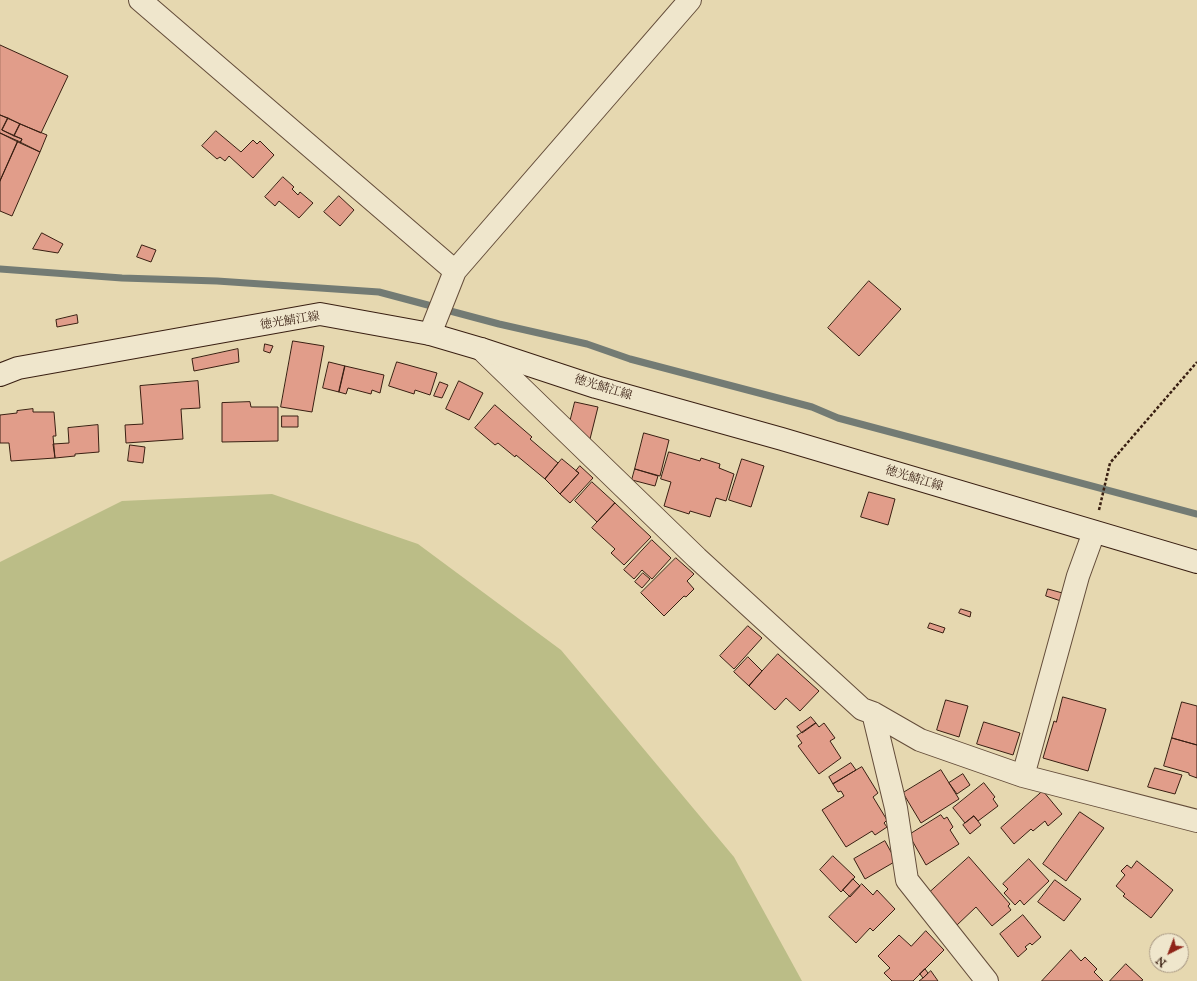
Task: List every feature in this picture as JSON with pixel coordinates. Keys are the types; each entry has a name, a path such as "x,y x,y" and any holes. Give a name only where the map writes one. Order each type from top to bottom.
{"street":[{"path":"140,0 455,272"},
{"path":"430,334 455,272 690,0"},
{"name":"徳光鯖江線","path":"0,375 18,368 320,314 430,334 481,349 596,387 782,439 1197,562"},
{"path":"481,349 698,558 862,709 873,713 920,740 1023,776 1197,821"},
{"path":"1023,776 1078,576 1094,532"},
{"path":"873,713 896,808 907,880 987,981"}],"path":[{"path":"1094,532 1110,463 1197,362"}],"green space":[{"path":"272,494 418,544 561,650 734,857 802,981 0,981 0,562 122,501"}],"building":[{"path":"0,45 68,76 41,133 0,115"},
{"path":"0,115 8,118 2,130 22,139 20,143 0,133"},
{"path":"8,118 20,124 14,136 2,130"},
{"path":"20,124 47,135 40,152 20,143 22,139 14,136"},
{"path":"216,131 241,152 253,140 257,144 260,141 274,155 253,178 229,156 225,161 220,157 217,159 202,146"},
{"path":"0,133 18,141 0,181"},
{"path":"18,141 40,152 12,216 0,211 0,181"},
{"path":"283,177 294,187 292,189 298,195 300,192 313,203 299,218 279,201 275,206 265,197"},
{"path":"339,196 354,210 340,226 324,212"},
{"path":"42,233 63,244 58,253 33,249"},
{"path":"142,245 156,250 151,262 137,257"},
{"path":"869,281 901,309 859,356 828,328"},
{"path":"77,315 78,323 57,327 56,320"},
{"path":"293,341 324,346 312,412 281,407"},
{"path":"265,344 273,346 270,353 264,351"},
{"path":"238,349 239,362 194,371 192,359"},
{"path":"329,362 345,366 339,392 323,388"},
{"path":"397,362 437,373 430,395 415,390 414,394 389,386"},
{"path":"345,366 384,375 380,393 372,390 371,394 348,388 346,394 339,392"},
{"path":"198,381 200,408 181,409 183,439 126,443 125,425 143,424 140,386"},
{"path":"459,381 483,393 469,420 446,409"},
{"path":"440,382 448,385 442,398 434,396"},
{"path":"250,402 251,407 278,407 278,441 222,442 222,403"},
{"path":"575,402 598,407 590,439 570,422"},
{"path":"495,405 532,437 530,439 558,463 545,479 516,455 515,457 498,443 495,445 475,428"},
{"path":"33,409 33,412 54,412 56,436 53,436 55,458 11,461 9,443 0,443 0,415"},
{"path":"282,416 298,416 298,427 282,427"},
{"path":"98,425 99,452 75,454 75,456 55,458 53,444 69,443 68,428"},
{"path":"644,433 669,440 660,476 635,469"},
{"path":"130,445 145,447 143,463 128,461"},
{"path":"669,452 700,461 701,458 720,464 719,468 734,474 726,501 716,498 710,517 690,511 689,514 664,506 671,482 661,479"},
{"path":"562,459 579,473 560,494 545,479"},
{"path":"742,459 764,466 751,507 729,500"},
{"path":"580,466 593,478 570,503 560,494 579,473 576,471"},
{"path":"635,469 658,476 655,486 632,480"},
{"path":"592,482 615,503 597,522 575,501"},
{"path":"869,492 895,499 888,525 861,517"},
{"path":"615,503 651,537 624,565 611,553 615,549 592,528"},
{"path":"652,540 671,558 652,579 642,570 634,579 624,570"},
{"path":"676,558 694,574 687,581 694,589 686,597 684,596 664,616 641,593"},
{"path":"643,573 650,579 642,588 635,582"},
{"path":"1048,589 1066,594 1064,602 1046,596"},
{"path":"961,609 971,612 970,617 959,613"},
{"path":"930,623 945,628 943,633 928,628"},
{"path":"748,626 762,638 734,669 720,656"},
{"path":"778,654 819,691 800,711 786,698 775,710 749,686"},
{"path":"748,657 762,671 749,686 734,672"},
{"path":"1063,697 1106,709 1088,771 1043,758"},
{"path":"946,700 968,706 959,737 937,730"},
{"path":"1182,702 1197,706 1197,745 1172,738"},
{"path":"811,717 816,723 802,733 797,727"},
{"path":"984,722 1020,733 1013,755 977,744"},
{"path":"816,723 819,727 824,723 835,738 830,741 841,758 819,774 798,746 802,743 797,736"},
{"path":"1172,738 1197,745 1197,778 1189,775 1189,773 1164,766"},
{"path":"851,763 856,770 833,784 829,777"},
{"path":"862,767 878,793 873,797 887,820 884,823 887,827 875,835 872,831 846,847 822,810 844,796 841,791 838,792 833,784"},
{"path":"1155,768 1182,775 1175,794 1148,787"},
{"path":"941,770 959,799 921,823 903,793"},
{"path":"963,774 970,785 957,794 949,783"},
{"path":"984,783 995,797 993,799 998,806 978,821 974,816 965,823 953,808"},
{"path":"1043,791 1062,814 1048,826 1045,821 1033,831 1031,829 1014,844 1001,828"},
{"path":"1080,812 1104,828 1066,881 1043,864"},
{"path":"941,815 944,819 947,817 953,827 950,830 959,844 926,865 909,835"},
{"path":"974,816 981,825 970,834 963,825"},
{"path":"885,841 896,861 865,879 854,859"},
{"path":"833,856 855,877 841,892 820,870"},
{"path":"969,857 1010,904 1008,906 1011,910 992,926 976,907 957,925 929,893"},
{"path":"1029,859 1049,881 1024,905 1020,900 1015,905 1004,893 1008,889 1003,884"},
{"path":"1137,861 1173,890 1151,918 1123,896 1125,894 1116,886 1125,875 1121,871 1127,865 1131,868"},
{"path":"853,879 860,886 850,897 843,890"},
{"path":"1055,880 1081,899 1064,921 1038,902"},
{"path":"862,884 873,895 877,890 895,909 873,931 870,928 856,943 829,917"},
{"path":"1023,915 1041,937 1032,945 1030,943 1025,947 1027,949 1018,957 1000,934"},
{"path":"926,931 944,950 913,981 892,981 884,973 890,968 878,956 899,935 911,946"},
{"path":"1071,950 1081,961 1085,957 1097,969 1094,972 1103,981 1042,981"},
{"path":"1126,964 1143,980 1110,981"},
{"path":"925,969 928,973 923,978 920,974"},
{"path":"931,971 938,981 919,981 923,978"}],"waterway":[{"path":"0,269 122,278 217,281 379,292 499,324 587,344 630,359 812,407 838,418 1197,514"}]}
